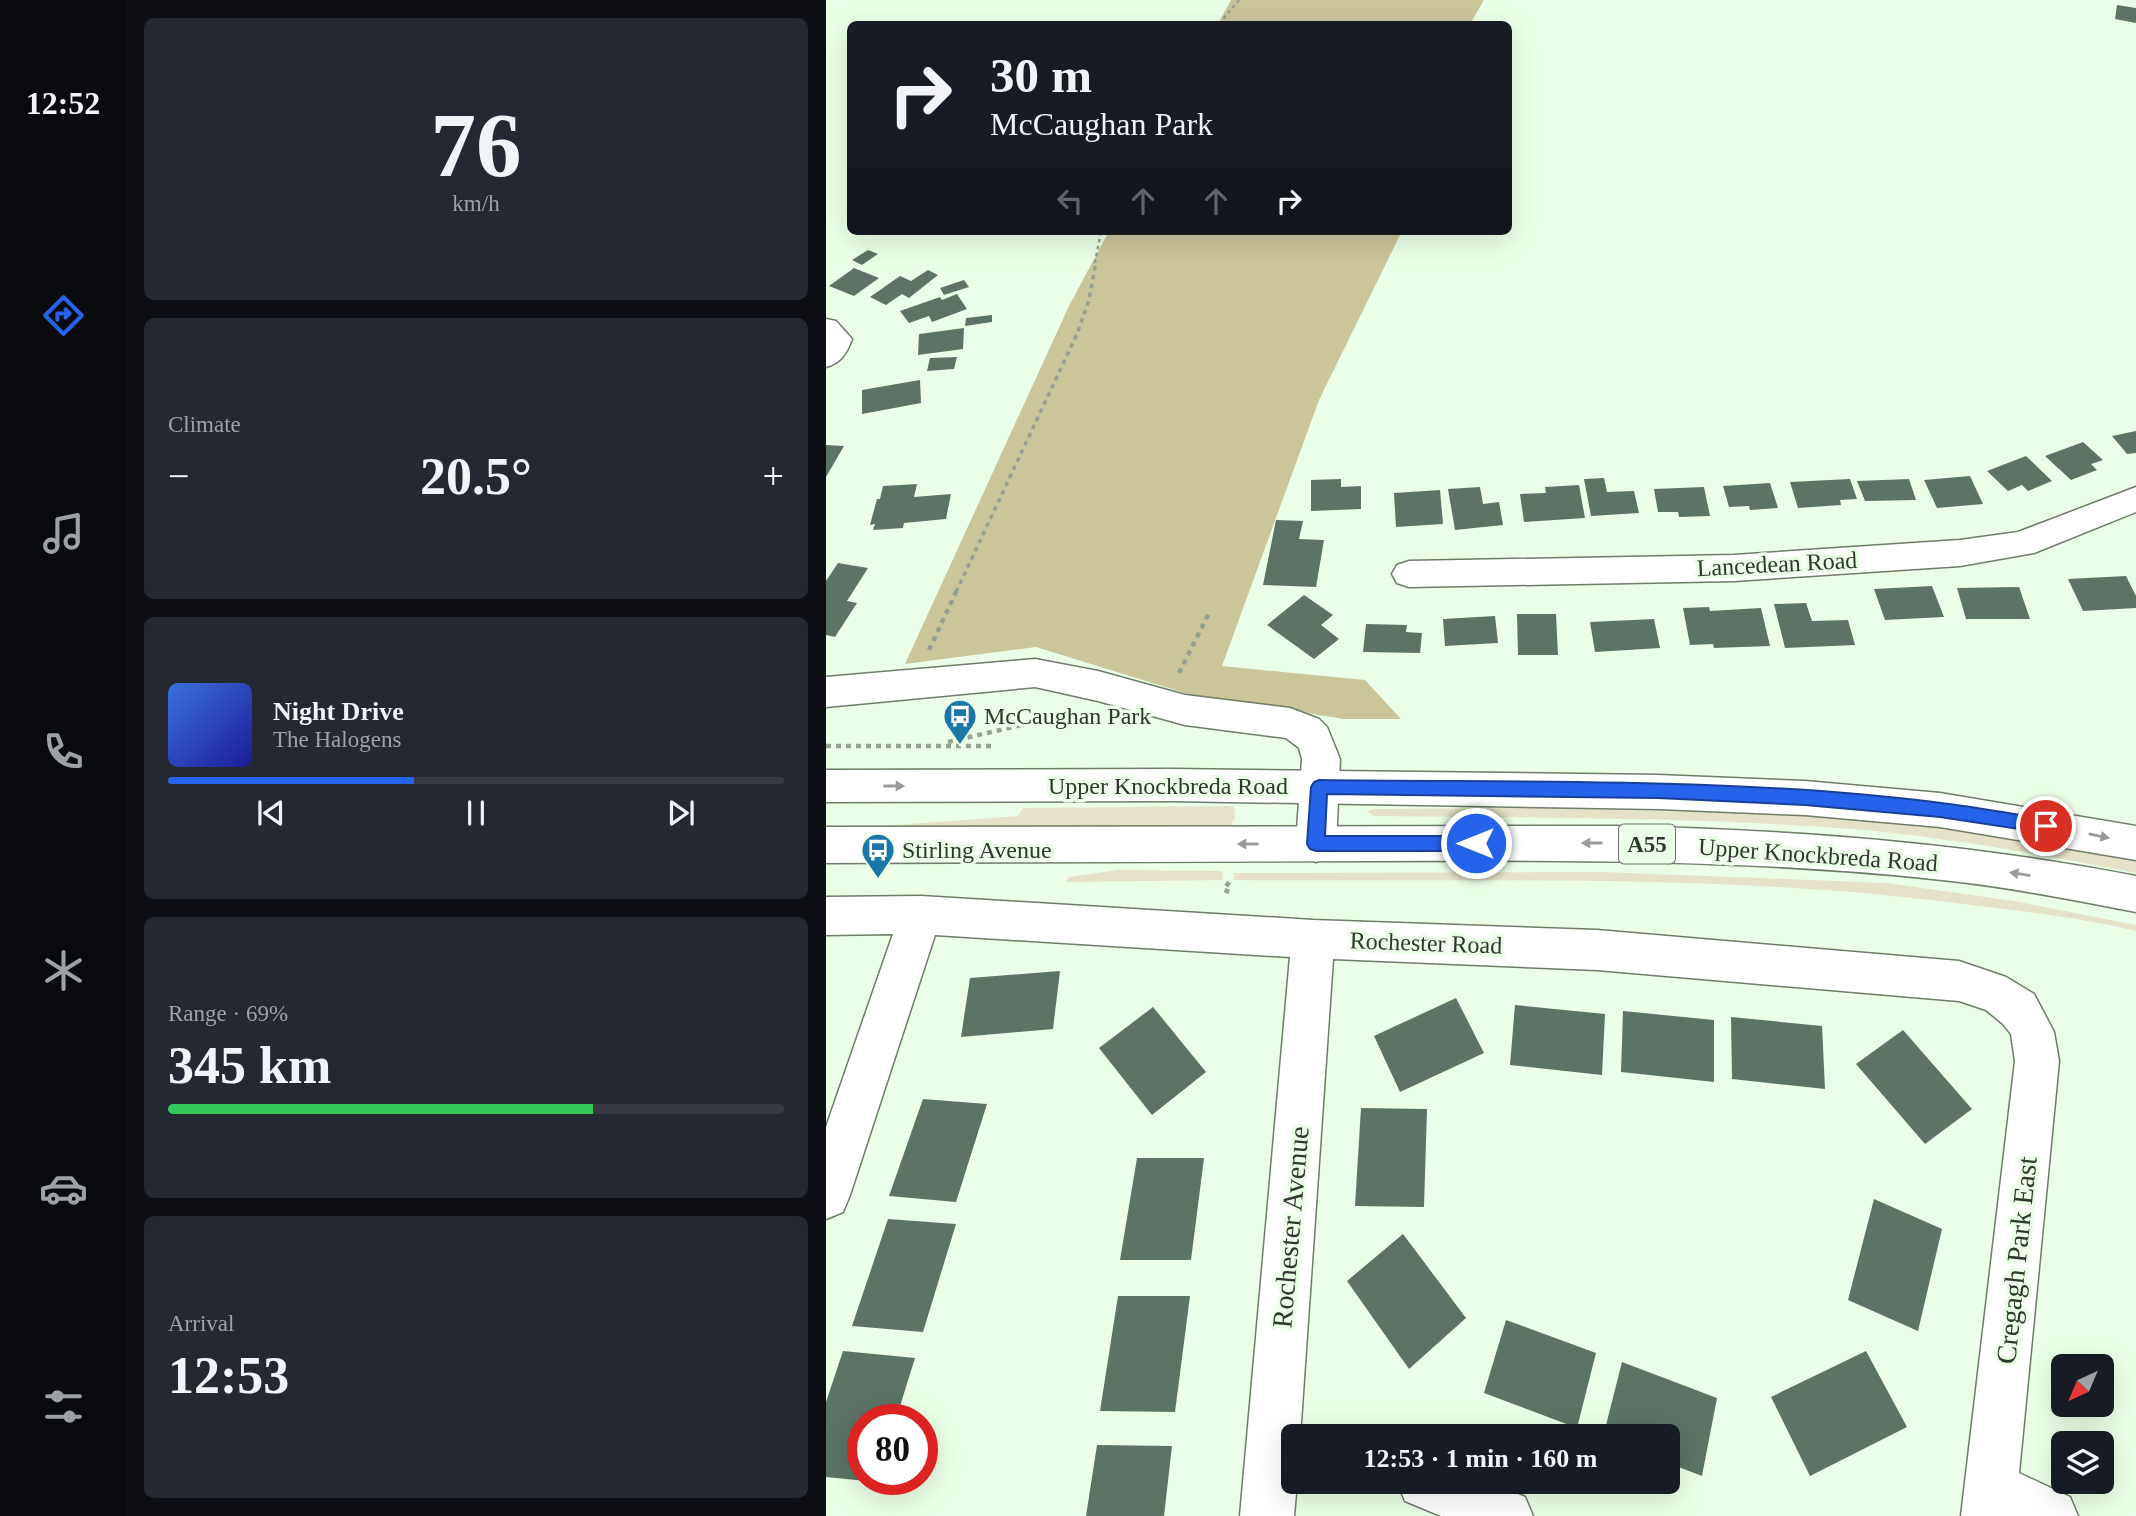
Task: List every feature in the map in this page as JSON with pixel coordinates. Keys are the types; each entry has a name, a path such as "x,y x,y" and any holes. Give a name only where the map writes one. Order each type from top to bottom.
{"main road":[{"path":"826,328 833,332 837,339 834,348 826,357"},
{"name":"Lancedean Road","path":"1409,574 1734,568 1960,553 2022,544 2136,499"},
{"path":"826,692 1010,673 1035,673 1207,715 1290,723 1306,730 1315,739 1318,748 1321,764 1316,844"},
{"name":"Upper Knockbreda Road","path":"826,786 1319,787 1658,792 1805,798 1940,810 2136,843"},
{"name":"Upper Knockbreda Road","path":"826,845 1637,843 1786,849 1978,867 2136,894"},
{"path":"826,1195 921,915"},
{"name":"Rochester Road","path":"826,916 921,915 1313,939 1597,950 1959,981 1991,990 2018,1008"},
{"name":"Rochester Avenue","path":"1284,1424 1313,939"},
{"name":"Cregagh Park East","path":"1990,1502 2037,1060 2031,1028 2018,1008"},
{"name":"Rochester Avenue","path":"1267,1516 1281,1447"},
{"path":"1453,1494 1506,1516"},
{"path":"1990,1502 2051,1516"}],"path":[{"path":"1222,21 1239,0"},
{"path":"911,685 1077,334 1089,300 1100,235"},
{"path":"941,744 1150,701 1210,611"}],"shaded area":[{"path":"1231,0 1484,0 1472,21 1220,21"},
{"path":"1107,235 1400,235 1319,400 1222,666 1365,680 1401,719 1344,719 1188,694 1036,647 905,664 1069,306"},
{"path":"1234,806 1235,818 1230,827 843,829 1018,816 1023,808"},
{"path":"1544,808 1807,815 1938,823 2136,857 2136,873 1959,842 1852,829 1673,820 1374,816 1367,811"},
{"path":"1119,870 1222,871 1223,880 1067,882 1068,877"},
{"path":"1602,872 1887,883 2014,901 2136,925 2136,931 2066,917 1948,902 1770,887 1591,881 1234,880 1234,873"}],"building":[{"path":"2117,5 2136,8 2136,23 2115,19"},
{"path":"868,250 878,254 862,265 852,260"},
{"path":"854,268 879,278 854,296 829,286"},
{"path":"928,270 938,275 909,298 902,294 886,305 870,297 900,276 911,281"},
{"path":"964,280 969,287 944,295 940,288"},
{"path":"957,294 967,309 932,322 929,316 909,323 900,311 940,297 942,300"},
{"path":"992,315 992,322 965,326 966,318"},
{"path":"964,328 963,349 918,355 919,334"},
{"path":"957,357 954,369 927,371 930,358"},
{"path":"920,380 921,403 862,414 862,390"},
{"path":"2136,431 2136,453 2127,454 2112,436"},
{"path":"2083,442 2103,460 2091,464 2097,470 2071,480 2045,456"},
{"path":"826,445 844,446 826,477"},
{"path":"2026,456 2052,481 2028,491 2022,485 2008,491 1987,471"},
{"path":"1970,476 1983,504 1937,508 1924,480"},
{"path":"1604,478 1607,492 1634,491 1639,513 1591,516 1584,479"},
{"path":"1341,479 1341,487 1361,486 1361,509 1311,511 1311,480"},
{"path":"1850,479 1857,499 1840,500 1841,505 1798,508 1790,482"},
{"path":"1909,479 1916,500 1865,501 1857,481"},
{"path":"1770,483 1778,508 1750,510 1749,506 1729,507 1723,486"},
{"path":"917,484 914,497 951,494 946,519 904,523 903,528 873,530 875,524 870,525 883,486"},
{"path":"1579,485 1585,518 1524,522 1520,494 1546,493 1545,487"},
{"path":"1480,487 1483,504 1499,502 1503,525 1455,530 1448,489"},
{"path":"1704,487 1710,516 1679,517 1678,512 1658,512 1654,489"},
{"path":"1440,490 1443,524 1396,527 1394,493"},
{"path":"1276,520 1303,521 1299,539 1324,540 1316,587 1263,585"},
{"path":"838,563 868,568 847,601 857,603 835,637 826,635 826,581"},
{"path":"2126,576 2136,596 2136,608 2083,611 2068,579"},
{"path":"1932,586 1944,617 1885,620 1874,589"},
{"path":"2019,587 2030,619 1966,619 1957,588"},
{"path":"1304,595 1333,615 1321,625 1339,639 1314,659 1267,625"},
{"path":"1806,603 1812,621 1848,620 1855,645 1785,648 1774,604"},
{"path":"1709,607 1710,611 1761,608 1770,646 1714,648 1713,644 1690,645 1683,608"},
{"path":"1517,614 1556,614 1558,655 1518,655"},
{"path":"1495,616 1498,643 1445,646 1443,619"},
{"path":"1654,619 1660,648 1595,652 1590,622"},
{"path":"1366,624 1407,625 1406,632 1422,633 1420,653 1363,652"},
{"path":"1060,971 1053,1029 961,1037 970,978"},
{"path":"1456,998 1484,1053 1400,1092 1374,1036"},
{"path":"1515,1005 1605,1014 1602,1075 1510,1065"},
{"path":"1153,1007 1206,1072 1152,1115 1099,1048"},
{"path":"1623,1011 1714,1020 1714,1082 1621,1072"},
{"path":"1731,1017 1822,1026 1825,1089 1732,1079"},
{"path":"1903,1030 1972,1109 1925,1144 1856,1064"},
{"path":"923,1099 987,1104 956,1202 889,1196"},
{"path":"1361,1108 1427,1109 1424,1207 1355,1206"},
{"path":"1137,1158 1204,1158 1191,1260 1120,1260"},
{"path":"1874,1199 1942,1229 1918,1331 1848,1300"},
{"path":"888,1219 956,1224 923,1332 852,1326"},
{"path":"1403,1234 1466,1318 1409,1369 1347,1281"},
{"path":"1118,1296 1190,1296 1175,1412 1100,1411"},
{"path":"1506,1320 1596,1353 1578,1424 1566,1424 1484,1393"},
{"path":"843,1351 915,1358 901,1404 847,1404 847,1479 826,1477 826,1402"},
{"path":"1866,1351 1907,1427 1810,1476 1771,1397"},
{"path":"1622,1362 1717,1398 1702,1476 1680,1468 1680,1424 1606,1424"},
{"path":"1097,1445 1172,1446 1164,1516 1086,1516"}],"place":[{"name":"McCaughan Park","path":"960,746"},
{"name":"Stirling Avenue","path":"878,880"}],"route":[{"path":"1476,843 1316,844 1319,787 1534,789 1805,798 1940,810 2046,826"}]}
